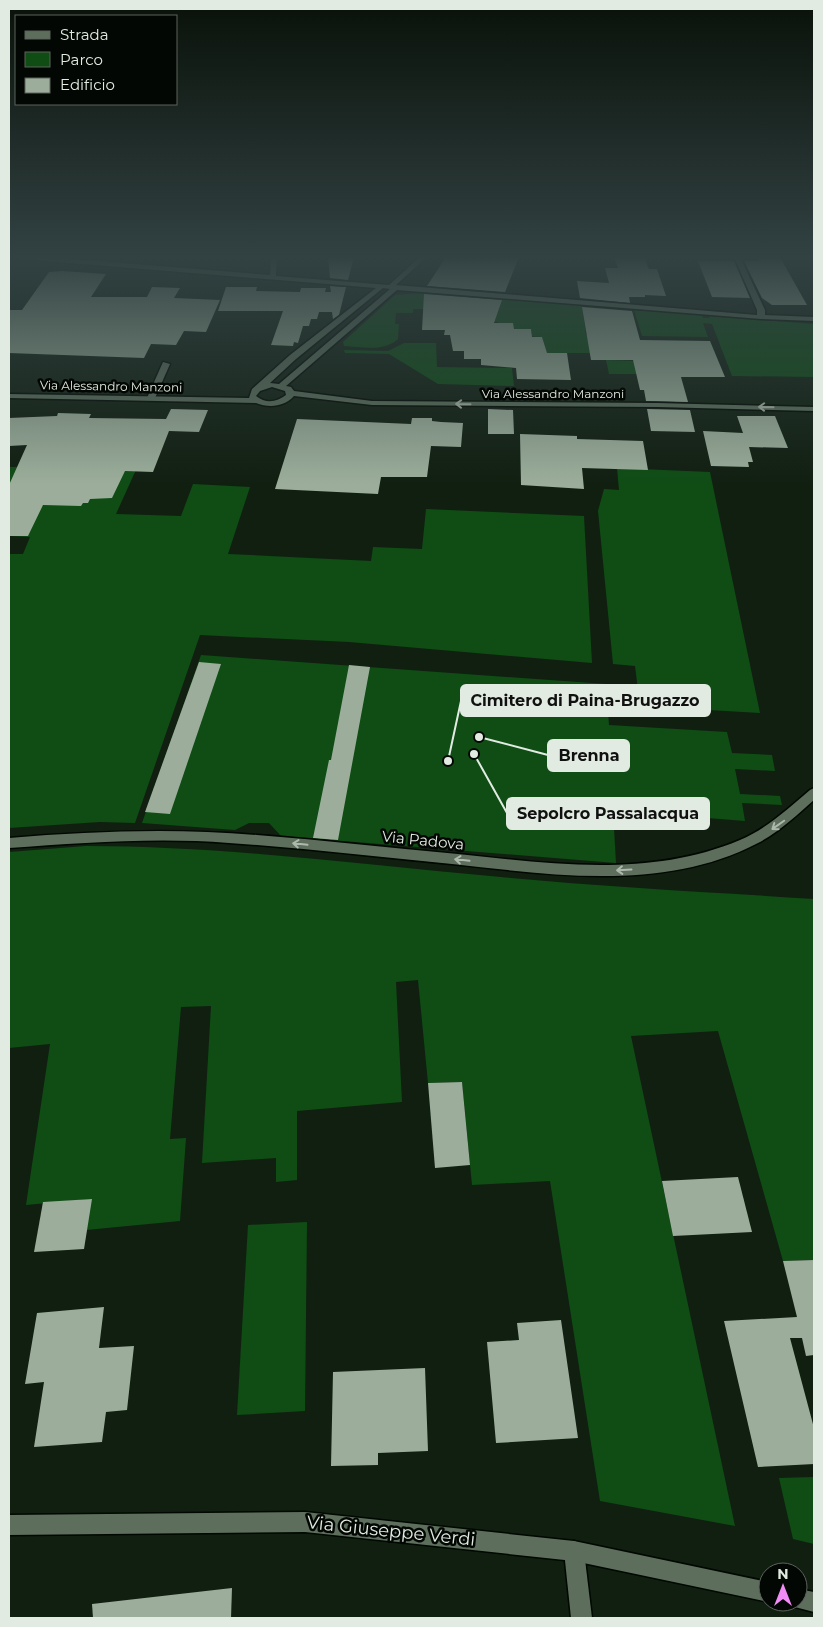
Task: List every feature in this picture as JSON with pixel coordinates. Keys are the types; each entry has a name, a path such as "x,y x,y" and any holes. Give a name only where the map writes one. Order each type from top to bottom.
{"street":[{"path":"255,401 252,397 252,392 262,386 293,357 326,333"},
{"path":"282,386 339,333"},
{"path":"151,398 166,364"},
{"path":"262,386 282,386 291,393"},
{"name":"Via Alessandro Manzoni","path":"212,399 252,392"},
{"name":"Via Alessandro Manzoni","path":"9,396 212,399 255,401 263,404 281,402 290,396 291,393 372,403 657,405 814,409"},
{"name":"Via Padova","path":"9,843 74,836 150,835 255,840 569,871 649,869 697,860 743,845 766,833 786,819 814,793"},
{"name":"Via Giuseppe Verdi","path":"9,1525 305,1522 574,1551 758,1590"},
{"path":"574,1551 582,1618"}],"green space":[{"path":"353,333 398,333 398,339 386,346 380,347 344,346 343,342"},
{"path":"586,333 586,335 590,336 594,353 547,353 542,337 523,336 532,334"},
{"path":"641,333 707,333 708,337 642,336"},
{"path":"715,333 814,333 814,377 732,376"},
{"path":"404,343 436,343 437,367 512,368 514,386 438,384 389,354 345,353 344,350 388,351"},
{"path":"606,360 638,361 638,374 609,374"},
{"path":"140,461 116,514 181,516 193,484 250,487 228,554 371,561 373,547 422,549 426,509 584,516 592,663 349,642 200,635 135,823 100,822 9,828 9,554 23,554 30,537 9,536 9,467"},
{"path":"617,468 710,472 760,713 640,706 635,666 613,664 598,511 604,489 619,490"},
{"path":"201,655 606,684 609,725 727,732 732,753 772,755 775,771 735,769 740,794 780,796 782,805 742,803 745,821 633,812 634,829 614,828 616,863 281,836 269,823 249,823 235,830 142,823"},
{"path":"86,846 190,849 294,857 540,881 814,899 814,1260 783,1261 718,1031 631,1036 735,1526 600,1501 550,1181 472,1185 462,1082 428,1083 418,980 396,982 402,1102 297,1111 297,1180 276,1182 276,1158 202,1163 211,1006 181,1007 170,1139 186,1138 180,1221 86,1230 90,1199 26,1205 50,1044 9,1048 9,852"},
{"path":"307,1222 305,1411 237,1415 248,1225"},
{"path":"814,1477 814,1544 793,1539 779,1478"}],"building":[{"path":"9,333 183,333 176,345 151,344 144,358 9,353"},
{"path":"275,333 301,333 298,343 294,342 293,346 271,345"},
{"path":"444,333 531,333 532,337 542,337 547,353 567,353 571,380 517,379 516,368 481,365 481,359 464,359 464,351 453,351 450,335 444,335"},
{"path":"586,333 638,333 640,340 710,341 725,377 681,377 688,402 646,401 644,390 640,390 633,360 591,360"},
{"path":"171,409 208,410 199,432 169,431 153,472 125,471 112,498 90,499 88,503 83,503 81,506 43,505 28,536 9,536 9,485 27,445 9,446 9,418 57,416 58,413 91,414 89,418 166,419"},
{"path":"488,409 513,410 514,434 488,434"},
{"path":"647,409 690,410 695,432 651,431"},
{"path":"737,416 775,416 788,448 749,447 753,462 748,462 749,467 711,466 703,431 743,433"},
{"path":"412,418 432,418 432,421 463,423 461,447 431,446 427,477 381,477 378,494 275,489 297,419 411,424"},
{"path":"520,434 577,436 577,439 643,441 648,470 582,468 584,489 521,485"},
{"path":"199,662 221,664 170,814 145,812"},
{"path":"349,665 370,667 338,840 313,838 329,760 331,760"},
{"path":"462,1082 470,1165 435,1168 428,1083"},
{"path":"738,1177 752,1232 673,1236 662,1181"},
{"path":"92,1199 84,1249 34,1252 43,1202"},
{"path":"814,1260 814,1355 806,1356 802,1338 790,1338 814,1428 814,1464 758,1467 724,1321 797,1317 783,1261"},
{"path":"104,1307 99,1348 134,1346 127,1410 106,1412 102,1442 34,1447 44,1382 25,1384 37,1313"},
{"path":"561,1320 578,1438 496,1443 487,1342 519,1340 517,1323"},
{"path":"425,1368 428,1451 378,1453 378,1465 331,1466 333,1372"},
{"path":"232,1588 231,1618 93,1618 92,1604"}],"place":[{"name":"Brenna","path":"479,737"},
{"name":"Sepolcro Passalacqua","path":"474,754"},
{"name":"Cimitero di Paina-Brugazzo","path":"448,761"}]}
